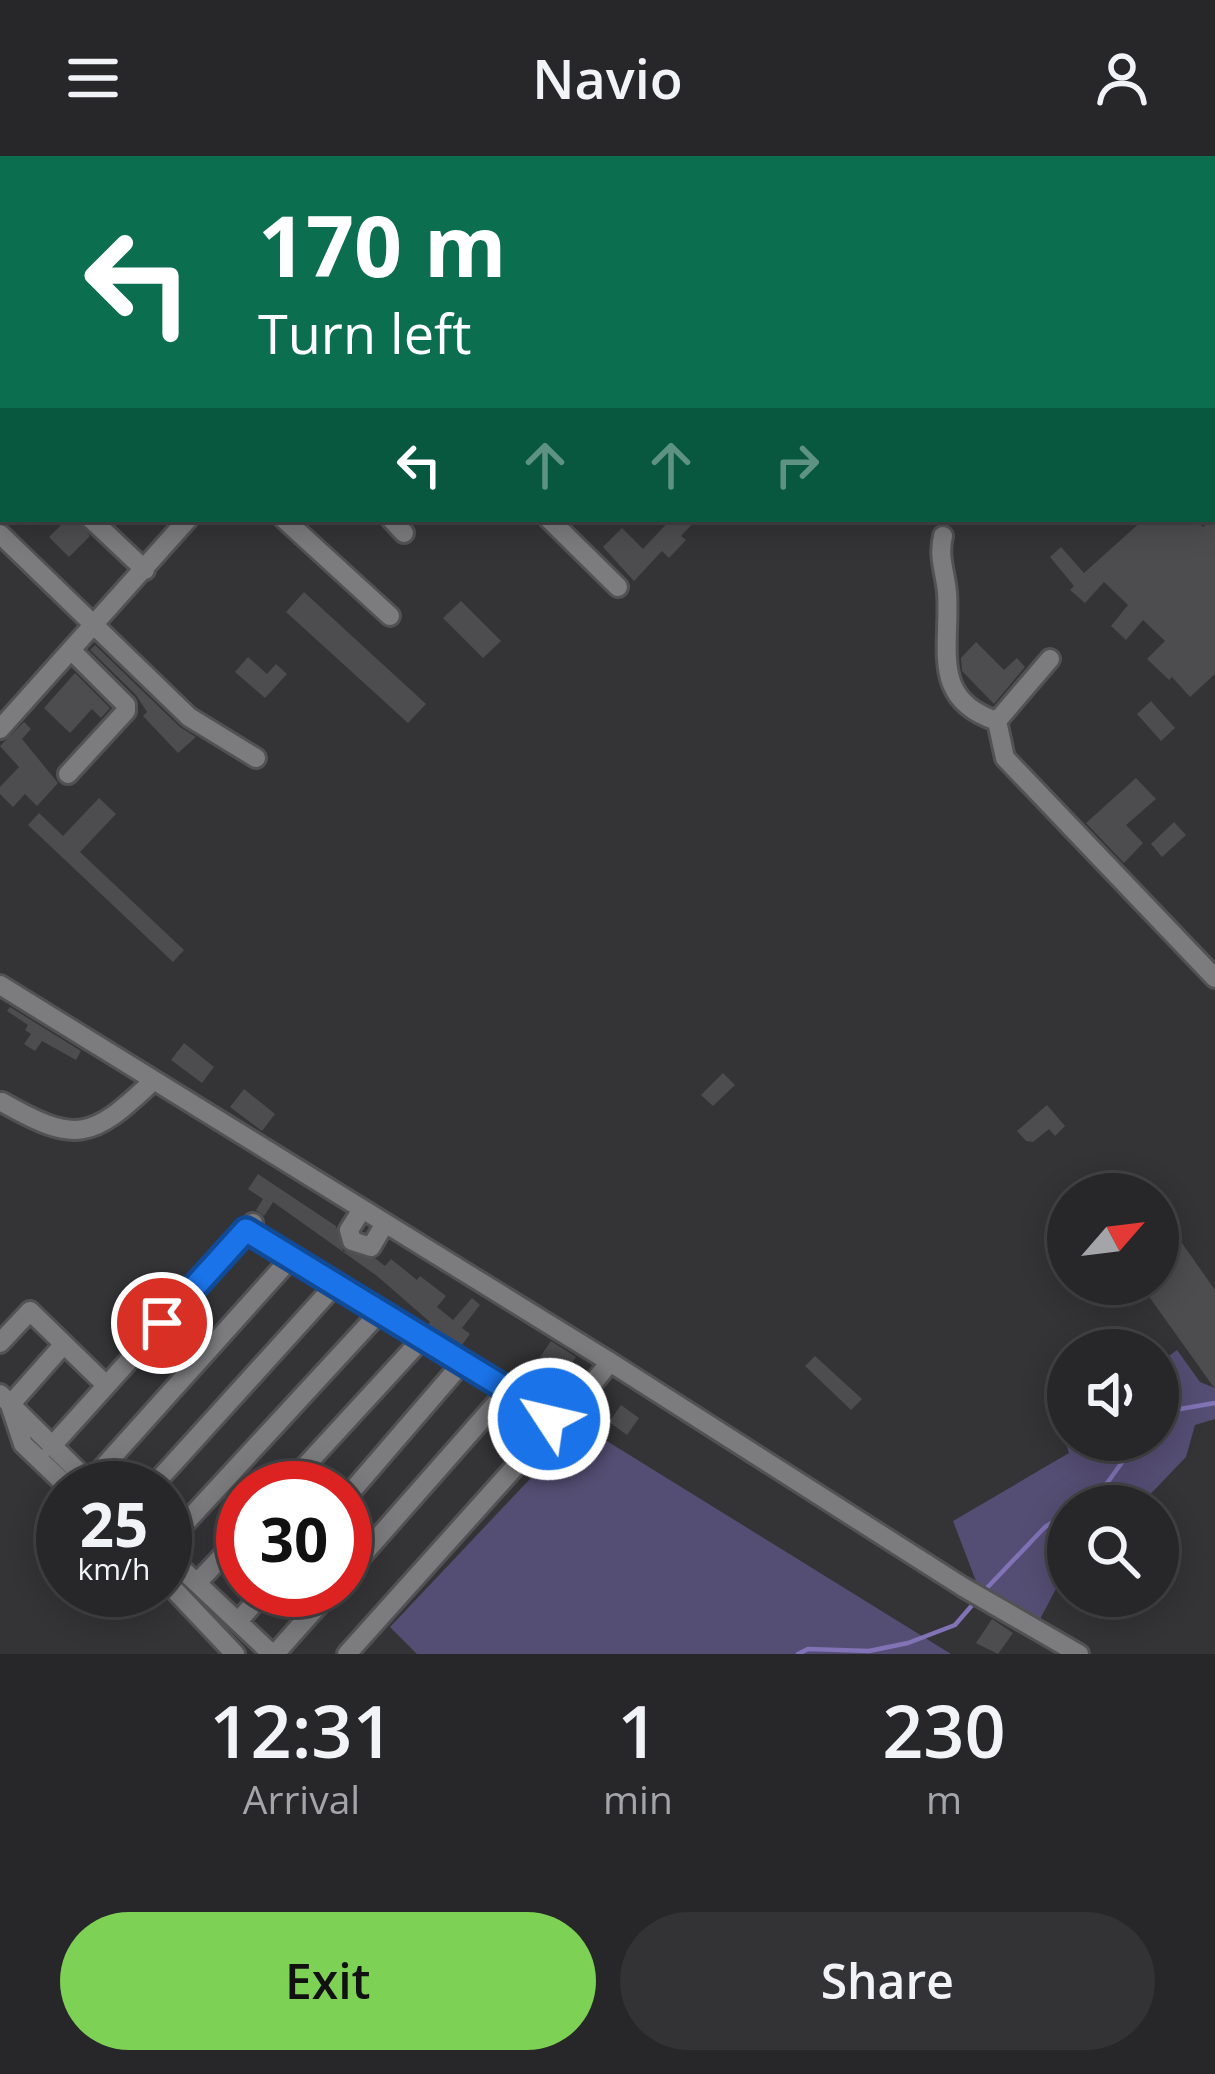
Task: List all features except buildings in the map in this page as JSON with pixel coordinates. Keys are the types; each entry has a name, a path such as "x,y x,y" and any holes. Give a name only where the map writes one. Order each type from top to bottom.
{"street":[{"path":"94,522 145,570"},
{"path":"0,729 185,522"},
{"path":"287,522 390,616"},
{"path":"552,522 618,587"},
{"path":"0,534 189,717 256,758"},
{"path":"943,536 939,554 947,590 946,675 962,702 997,721"},
{"path":"68,773 127,711 71,650"},
{"path":"997,721 1050,659"},
{"path":"997,721 1005,758 1215,978"},
{"path":"0,985 610,1362 963,1587 1079,1654"},
{"path":"2,1102 45,1126 69,1133 86,1130 122,1110 153,1081"},
{"path":"361,1210 349,1230 352,1241 370,1247 385,1225"},
{"path":"51,1447 250,1226 292,1258 546,1414 550,1428 347,1654"},
{"path":"107,1461 292,1258"},
{"path":"176,1461 335,1285"},
{"path":"0,1343 31,1311 106,1385"},
{"path":"192,1519 380,1312"},
{"path":"310,1461 423,1338"},
{"path":"5,1400 64,1344"},
{"path":"546,1414 581,1398 610,1362"},
{"path":"372,1467 464,1363"},
{"path":"372,1544 508,1390"},
{"path":"5,1400 23,1444 48,1461"},
{"path":"5,1400 63,1461"},
{"path":"197,1583 216,1563"},
{"path":"192,1578 274,1654 308,1617"},
{"path":"192,1609 235,1654"},
{"path":"238,1622 242,1617"}],"shaded area":[{"path":"1179,1353 1200,1382 1215,1388 1215,1419 1195,1425 1186,1457 1159,1485 1047,1485 1047,1606 1038,1623 979,1589 953,1521 1055,1461 1179,1461"},
{"path":"581,1425 951,1654 417,1654 390,1627"}],"waterway":[{"path":"1179,1410 1215,1403"},
{"path":"1106,1485 1123,1461"},
{"path":"985,1590 1047,1526"},
{"path":"798,1654 808,1649 869,1651 908,1643 955,1625 974,1603"}],"route":[{"path":"162,1323 246,1230 549,1419"}]}
